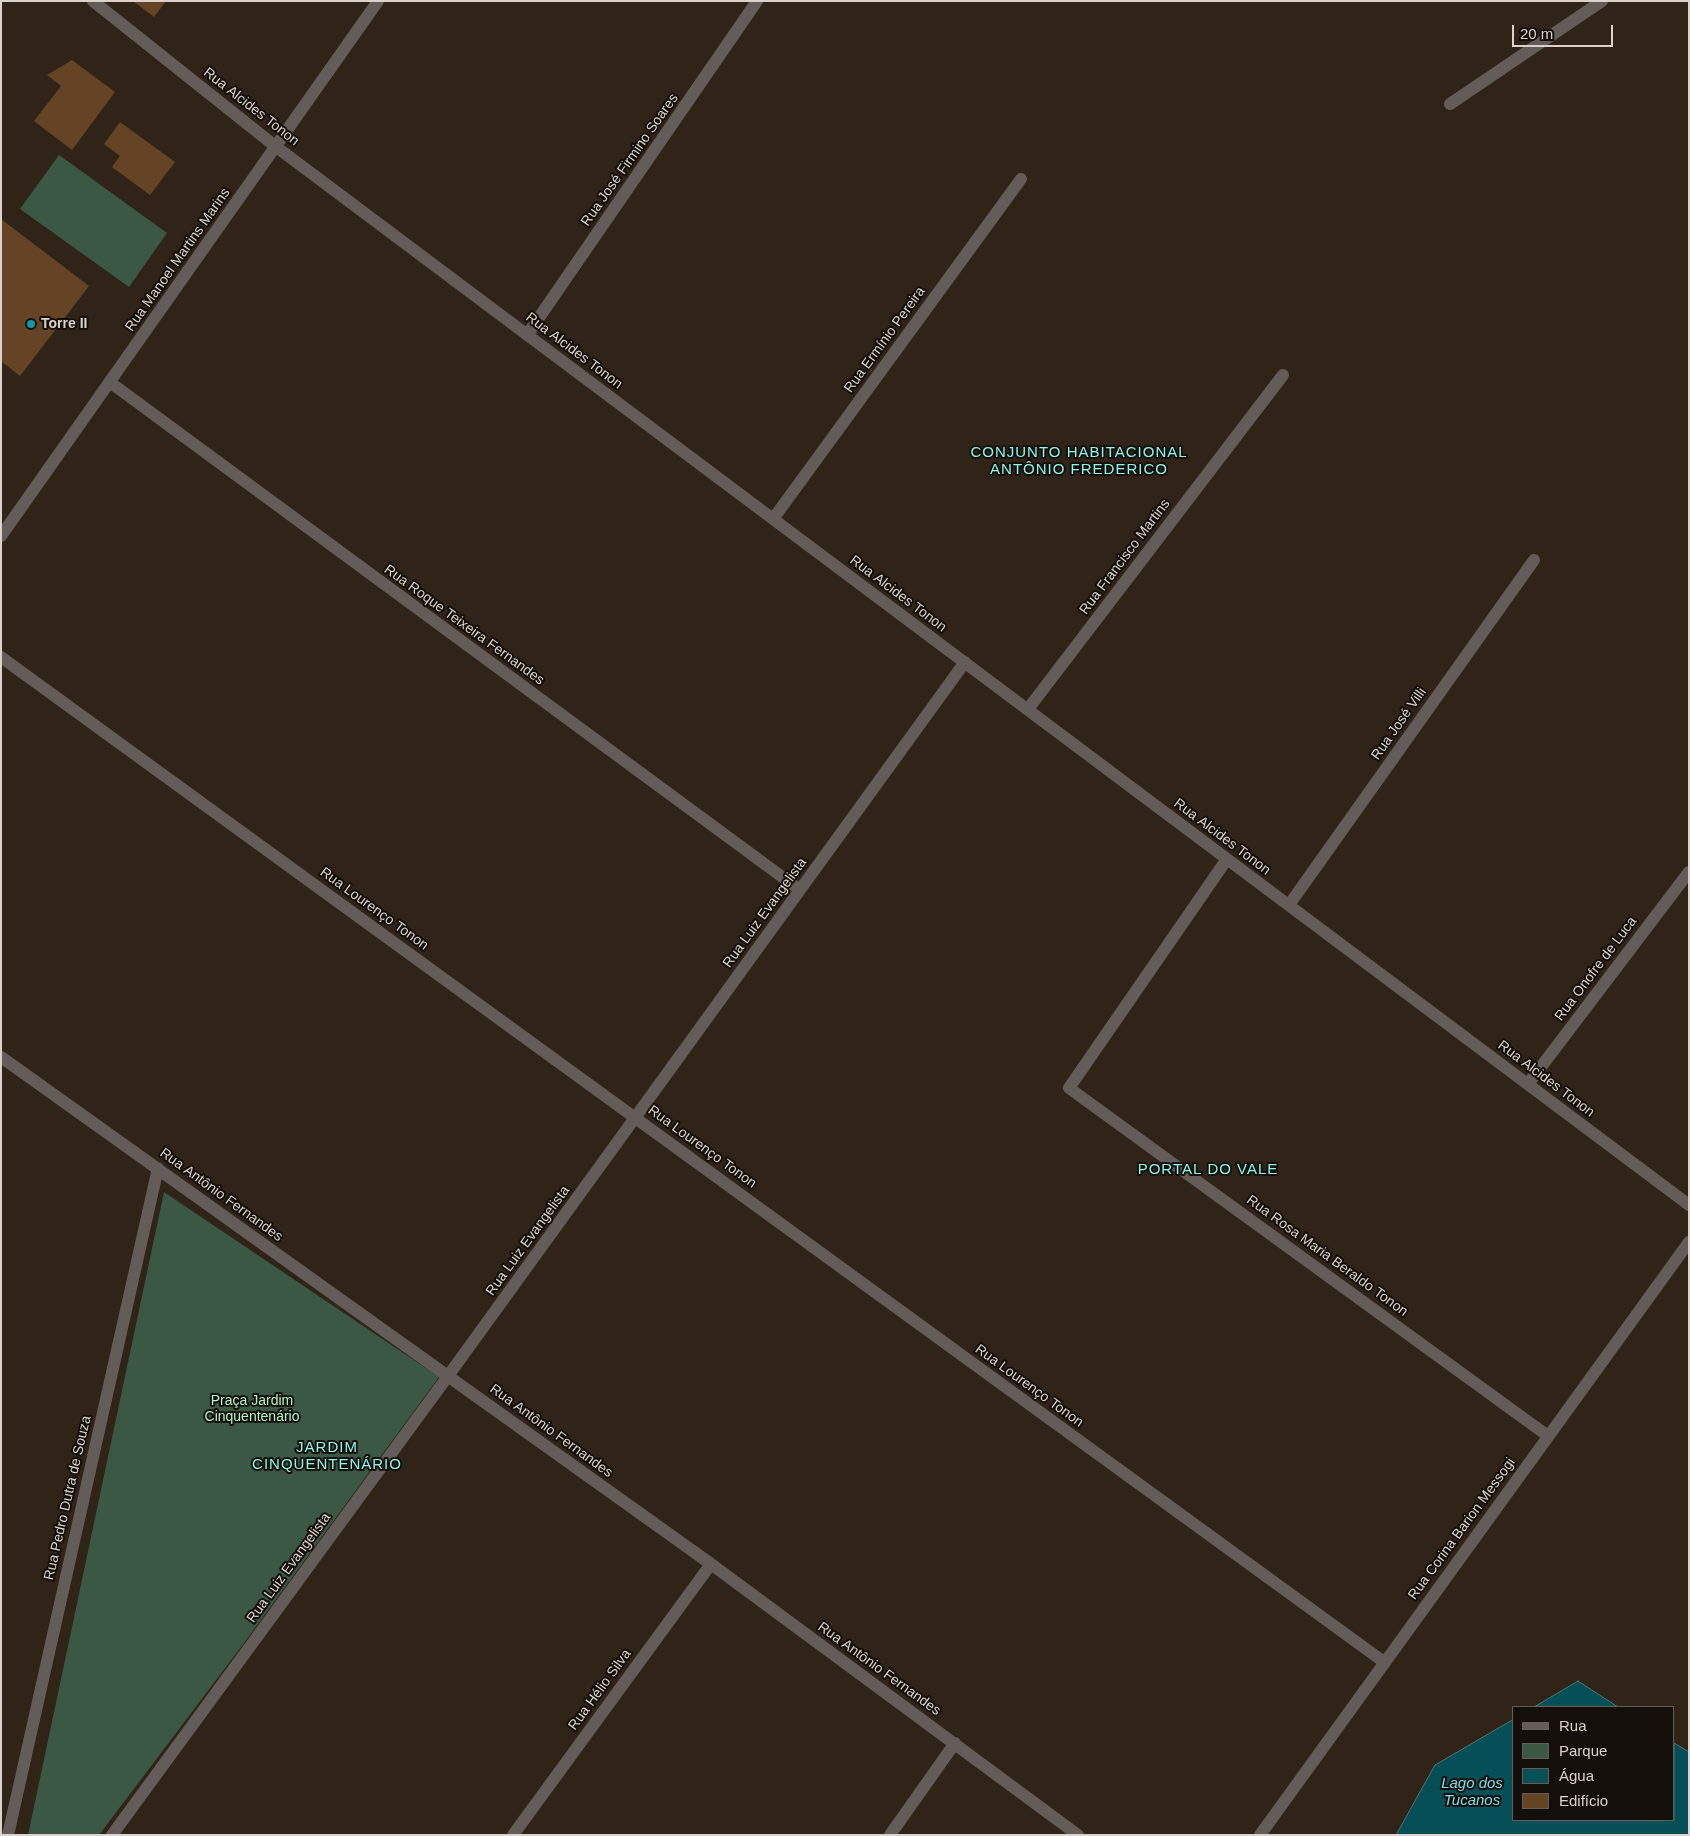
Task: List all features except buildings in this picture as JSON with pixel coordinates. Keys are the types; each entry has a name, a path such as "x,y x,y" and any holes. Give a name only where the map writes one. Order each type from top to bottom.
{"street":[{"name":"Rua Alcides Tonon","path":"93,1 275,146 1689,1205"},
{"name":"Rua Manoel Martins Marins","path":"1,536 111,383 378,1"},
{"name":"Rua José Firmino Soares","path":"527,335 757,1"},
{"path":"1450,104 1602,1"},
{"name":"Rua Ermínio Pereira","path":"773,519 1021,180"},
{"name":"Rua Francisco Martins","path":"1028,710 1283,375"},
{"name":"Rua Roque Teixeira Fernandes","path":"111,383 800,890"},
{"name":"Rua José Villi","path":"1289,905 1534,560"},
{"name":"Rua Lourenço Tonon","path":"1,657 1384,1662"},
{"name":"Rua Luiz Evangelista","path":"112,1835 448,1376 965,662"},
{"name":"Rua Rosa Maria Beraldo Tonon","path":"1227,859 1069,1088 1548,1436"},
{"name":"Rua Onofre de Luca","path":"1528,1084 1689,872"},
{"name":"Rua Antônio Fernandes","path":"1,1057 711,1564 1078,1835"},
{"name":"Rua Pedro Dutra de Souza","path":"8,1835 158,1168"},
{"name":"Rua Corina Barion Messogi","path":"1260,1835 1689,1242"},
{"name":"Rua Hélio Silva","path":"513,1835 711,1564"},
{"path":"890,1835 955,1744"}],"green space":[{"path":"59,155 167,233 129,287 20,209"},
{"name":"Praça Jardim Cinquentenário","path":"164,1192 439,1377 241,1647 99,1835 28,1835"}],"water":[{"path":"1578,1681 1616,1706 1536,1706"},
{"name":"Lago dos Tucanos","path":"1512,1720 1512,1821 1675,1821 1675,1744 1689,1752 1689,1835 1396,1835 1435,1765"}],"place":[{"name":"Torre II","path":"31,324"}],"district":[{"name":"CONJUNTO HABITACIONAL ANTÔNIO FREDERICO","path":"1079,462"},
{"name":"PORTAL DO VALE","path":"1208,1170"},
{"name":"JARDIM CINQUENTENÁRIO","path":"327,1456"}]}
